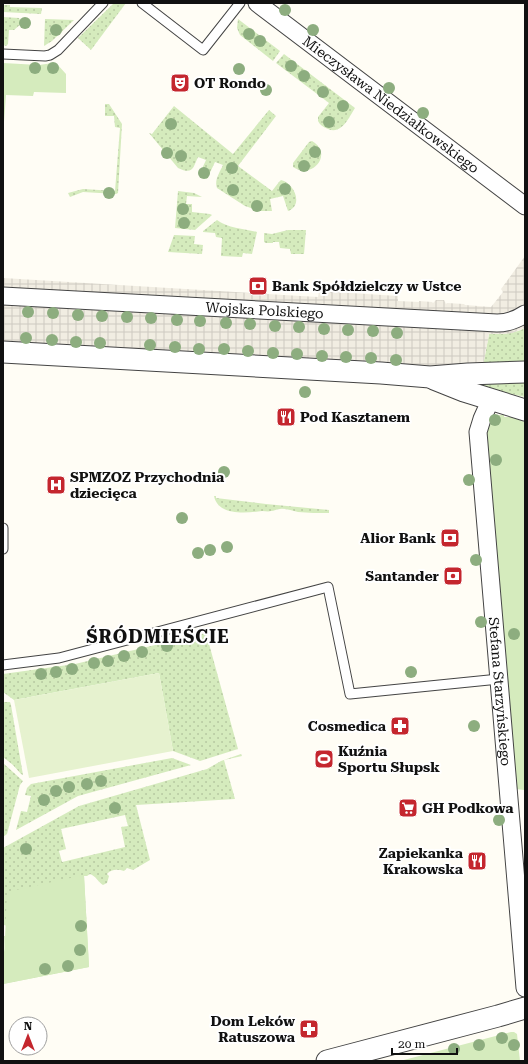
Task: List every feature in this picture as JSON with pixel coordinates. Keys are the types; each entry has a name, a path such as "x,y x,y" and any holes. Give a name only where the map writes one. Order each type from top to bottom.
{"street":[{"name":"Mieczysława Niedziałkowskiego","path":"257,3 525,206"},
{"name":"Wojska Polskiego","path":"3,296 490,323 514,321 525,314"},
{"path":"3,352 430,377 525,372"},
{"path":"430,377 464,391 525,410"},
{"name":"Stefana Starzyńskiego","path":"491,399 478,432 525,988"},
{"path":"327,1061 525,1008"}],"lane":[{"path":"3,54 50,55 58,50 102,3"},
{"path":"142,3 203,50 240,3"},
{"path":"3,528 3,549"},
{"path":"3,665 59,658 328,587 350,694 499,679"}],"green space":[{"path":"114,3 126,3 91,50 78,38"},
{"path":"3,5 10,5 10,7 42,8 41,14 3,12"},
{"path":"3,17 19,18 21,24 14,30 9,30 8,44 6,46 3,45"},
{"path":"45,19 74,20 52,41 44,46"},
{"path":"238,19 280,51 273,61 240,35 237,28"},
{"path":"284,54 355,108 348,120 337,130 328,129 322,126 318,121 318,117 329,103 276,63"},
{"path":"3,63 39,65 56,63 66,74 66,93 34,92 33,96 6,95 3,122"},
{"path":"105,104 109,104 122,124 118,193 83,192 70,197 68,193 83,189 115,191 120,128 115,127 114,116 105,116"},
{"path":"174,106 233,154 269,110 276,116 238,166 272,191 281,180 290,185 296,199 293,208 288,211 283,196 270,199 272,211 260,211 245,206 217,188 217,179 223,165 215,162 207,179 200,177 200,173 206,160 198,157 192,169 187,171 178,168 149,133 152,134"},
{"path":"312,141 318,146 321,152 321,158 318,164 307,170 300,170 293,167 293,163 309,142"},
{"path":"178,191 194,193 202,197 187,196 186,204 192,204 192,212 212,215 195,230 175,228"},
{"path":"217,220 231,227 257,232 252,254 243,253 242,257 221,256 222,238 216,237 215,233 203,232"},
{"path":"288,230 306,230 304,254 291,254 290,249 280,248 279,242 264,242 264,233 272,234"},
{"path":"174,235 195,236 194,244 203,245 202,254 168,252"},
{"path":"525,328 525,362 483,366 489,334 512,333"},
{"path":"525,382 525,397 480,385 480,383"},
{"path":"499,415 504,415 504,417 512,417 525,422 524,790 516,789 484,427 492,419"},
{"path":"214,496 216,496 216,498 329,510 329,513 298,512 287,509 234,512 221,507"},
{"path":"206,633 238,749 200,761 173,751 159,673 14,700 3,692 3,674 75,664"},
{"path":"159,673 173,751 29,778 14,700"},
{"path":"3,702 10,702 11,705 23,775 3,757"},
{"path":"241,754 242,756 224,760 235,799 136,805 150,860 133,870 127,868 124,871 110,871 107,874 109,876 107,883 103,885 90,874 84,876 89,967 3,984 3,936 5,936 4,952 12,926 3,925 3,848 79,806 207,769 221,761","holes":["125,815 128,826 121,827 125,847 62,862 59,851 66,849 61,829"]},
{"path":"172,758 191,765 78,796 16,830 21,811 27,812 31,796 25,795 27,788 31,784"},
{"path":"3,763 23,781 20,785 7,834 3,837"},
{"path":"84,875 89,967 3,984 7,892"},
{"path":"511,1032 517,1034 520,1061 400,1061"}],"shaded area":[{"path":"525,256 525,328 512,333 489,334 483,366 438,367 3,342 3,278 318,297 319,291 398,296 398,301 433,303 436,300 444,300 446,304 491,307 503,292 501,289"}],"place":[{"name":"OT Rondo","path":"180,83"},
{"name":"Bank Spółdzielczy w Ustce","path":"258,286"},
{"name":"Pod Kasztanem","path":"286,417"},
{"name":"SPMZOZ Przychodnia dziecięca","path":"56,485"},
{"name":"Alior Bank","path":"450,538"},
{"name":"Santander","path":"453,576"},
{"name":"Cosmedica","path":"400,726"},
{"name":"Kuźnia Sportu Słupsk","path":"324,759"},
{"name":"GH Podkowa","path":"408,808"},
{"name":"Zapiekanka Krakowska","path":"477,861"},
{"name":"Dom Leków Ratuszowa","path":"309,1029"}],"district":[{"name":"ŚRÓDMIEŚCIE","path":"158,637"}]}
